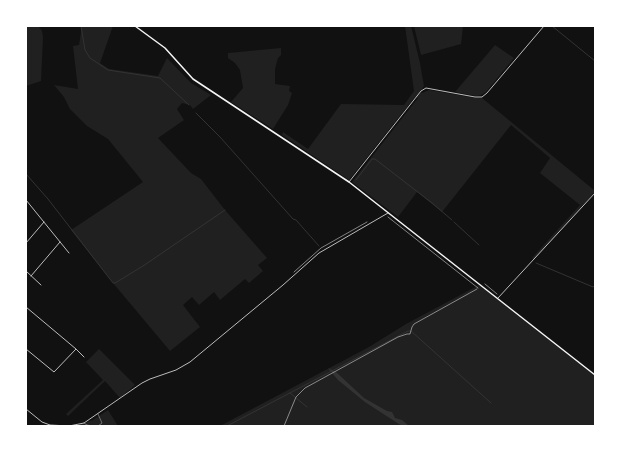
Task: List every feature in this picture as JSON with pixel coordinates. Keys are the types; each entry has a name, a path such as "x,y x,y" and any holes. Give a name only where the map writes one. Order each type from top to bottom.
{"main road":[{"path":"135,26 165,48 183,70 193,79 349,182 499,297 595,375"}],"street":[{"path":"349,182 421,91 426,88 475,98 482,97 544,26"},
{"path":"499,297 595,193"},
{"path":"26,200 69,253"},
{"path":"26,409 42,422 54,426 69,426 84,423 142,383 176,370 190,362 319,253 385,216 388,212"},
{"path":"26,243 44,222"},
{"path":"31,276 60,242"},
{"path":"26,271 42,285"},
{"path":"26,307 84,357"},
{"path":"26,349 54,372 76,349"}],"lane":[{"path":"98,414 102,423 98,426"},
{"path":"84,423 92,426"}],"path":[{"path":"284,426 296,397 304,388 398,337 410,334 414,324 478,288 385,216"},
{"path":"293,273 320,248 369,221"},
{"path":"482,285 485,284 499,297"}],"shaded area":[{"path":"26,26 39,27 42,31 43,37 41,81 26,86"},
{"path":"81,26 113,26 100,63 109,69 158,76 167,58 191,83 211,95 193,109 190,105 182,103 177,109 184,120 158,138 191,173 201,179 225,210 267,258 258,265 263,271 249,283 245,279 220,300 214,292 199,305 192,297 183,305 200,327 170,351 71,230 143,182 108,139 87,126 70,109 64,97 54,85 78,89 73,46 79,45"},
{"path":"405,26 411,26 420,63 424,86 420,92 422,93 429,90 482,98 594,190 595,189 595,192 534,260 532,258 580,205 540,173 550,158 511,125 442,212 417,192 398,217 352,182 418,98 415,97 349,180 282,135 283,132 308,149 341,104 404,105 414,91"},
{"path":"414,26 463,26 461,44 421,55"},
{"path":"495,45 514,58 486,92 476,96 455,92"},
{"path":"281,48 281,55 278,58 275,69 275,84 290,86 289,91 292,93 288,105 273,129 231,102 243,88 240,70 235,63 228,58 228,53"},
{"path":"479,285 595,376 595,426 220,426 369,347 406,324"},
{"path":"99,349 135,385 120,398 105,381 68,416 66,414 103,380 86,362"},
{"path":"328,368 336,372 364,398 387,411 392,412 395,418 402,420 409,426 402,426 365,402 338,380"},
{"path":"108,410 118,426 75,426 93,420"}],"waterway":[{"path":"81,26 85,50 90,58 108,70 160,78 189,105"},
{"path":"552,26 595,61"},
{"path":"196,113 220,137 319,246"},
{"path":"356,180 372,159 375,159 452,220"},
{"path":"26,174 48,199 113,283 143,266 225,210"},
{"path":"454,222 479,245"},
{"path":"536,263 593,287 595,285"},
{"path":"227,426 408,331 411,331 491,403"},
{"path":"290,393 307,407"}]}
